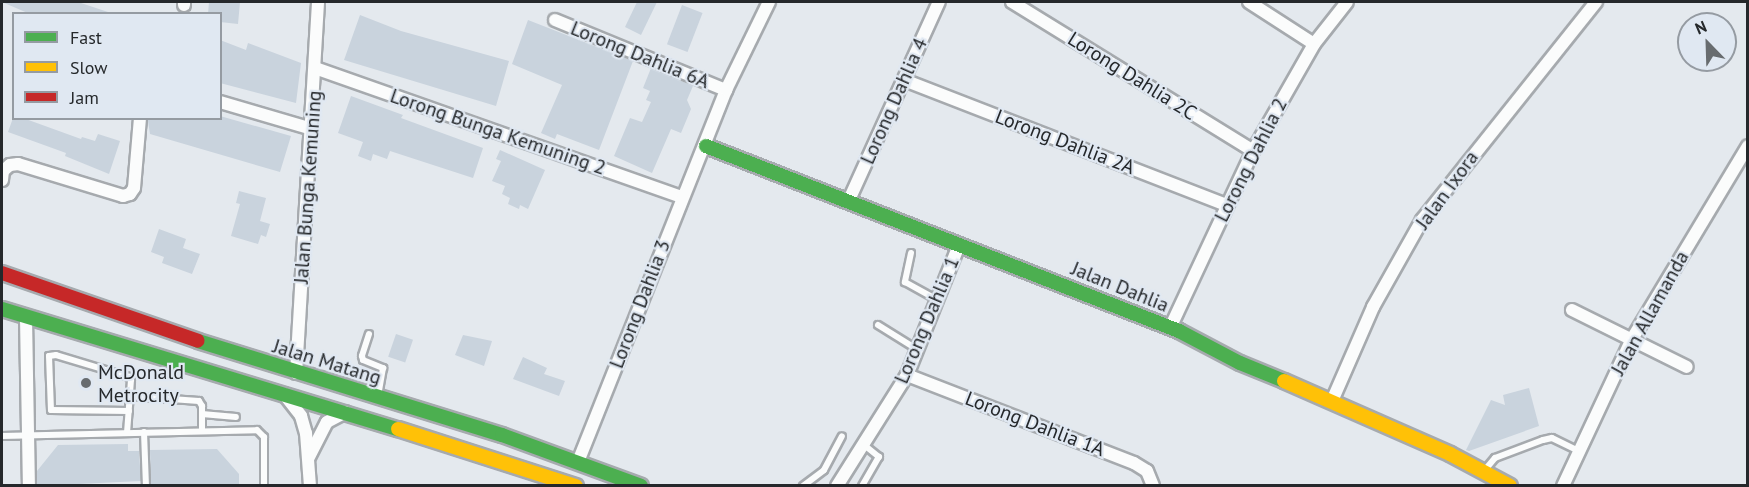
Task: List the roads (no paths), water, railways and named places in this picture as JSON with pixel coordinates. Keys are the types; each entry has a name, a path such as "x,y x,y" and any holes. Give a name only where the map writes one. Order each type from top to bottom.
{"main road":[{"name":"Jalan Dahlia","path":"706,146 849,200 1170,328 1240,363 1332,400 1484,471 1510,486"},
{"name":"Jalan Matang","path":"2,273 171,333 377,398 465,423 641,486"},
{"path":"2,309 26,318 282,392 576,486"}],"street":[{"name":"Jalan Bunga Kemuning","path":"296,373 318,2"},
{"name":"Lorong Dahlia 3","path":"578,462 682,197 706,146 726,90 769,2"},
{"name":"Lorong Dahlia 4","path":"849,200 939,2"},
{"name":"Lorong Dahlia 2C","path":"1012,2 1253,151"},
{"path":"1249,2 1314,44"},
{"name":"Lorong Dahlia 2","path":"1170,328 1253,151 1314,44 1347,2"},
{"name":"Jalan Ixora","path":"1332,400 1373,307 1422,220 1596,2"},
{"name":"Lorong Dahlia 6A","path":"555,20 726,90"},
{"name":"Lorong Bunga Kemuning 2","path":"315,68 682,197"},
{"name":"Lorong Dahlia 2A","path":"904,80 1227,205"},
{"path":"222,103 312,129"},
{"path":"2,180 3,171 10,165 18,164 123,196 130,194 134,188 140,120"},
{"name":"Jalan Allamanda","path":"1563,486 1632,339 1748,146"},
{"name":"Lorong Dahlia 1","path":"837,486 907,375 915,348 959,245"},
{"path":"1572,310 1687,367"},
{"path":"26,318 29,486"},
{"name":"Lorong Dahlia 1A","path":"907,375 1134,463 1147,471 1153,486"},
{"path":"282,392 301,416 309,458 310,486"},
{"path":"309,458 327,422 346,412"}],"lane":[{"path":"911,254 905,282 936,299"},
{"path":"878,325 915,348"},
{"path":"369,334 362,356 363,360 383,368 377,398"},
{"path":"128,433 131,380 126,376 56,355 48,359 51,410 129,411"},
{"path":"130,396 199,401 202,431"},
{"path":"202,414 236,417"},
{"path":"2,436 257,430 264,437 264,486"},
{"path":"144,432 147,486"},
{"path":"803,486 824,470 842,436"},
{"path":"1484,471 1495,458 1552,438 1579,451"},
{"path":"861,486 879,457 863,444"}],"place":[{"name":"McDonald Metrocity","path":"86,383"}]}
